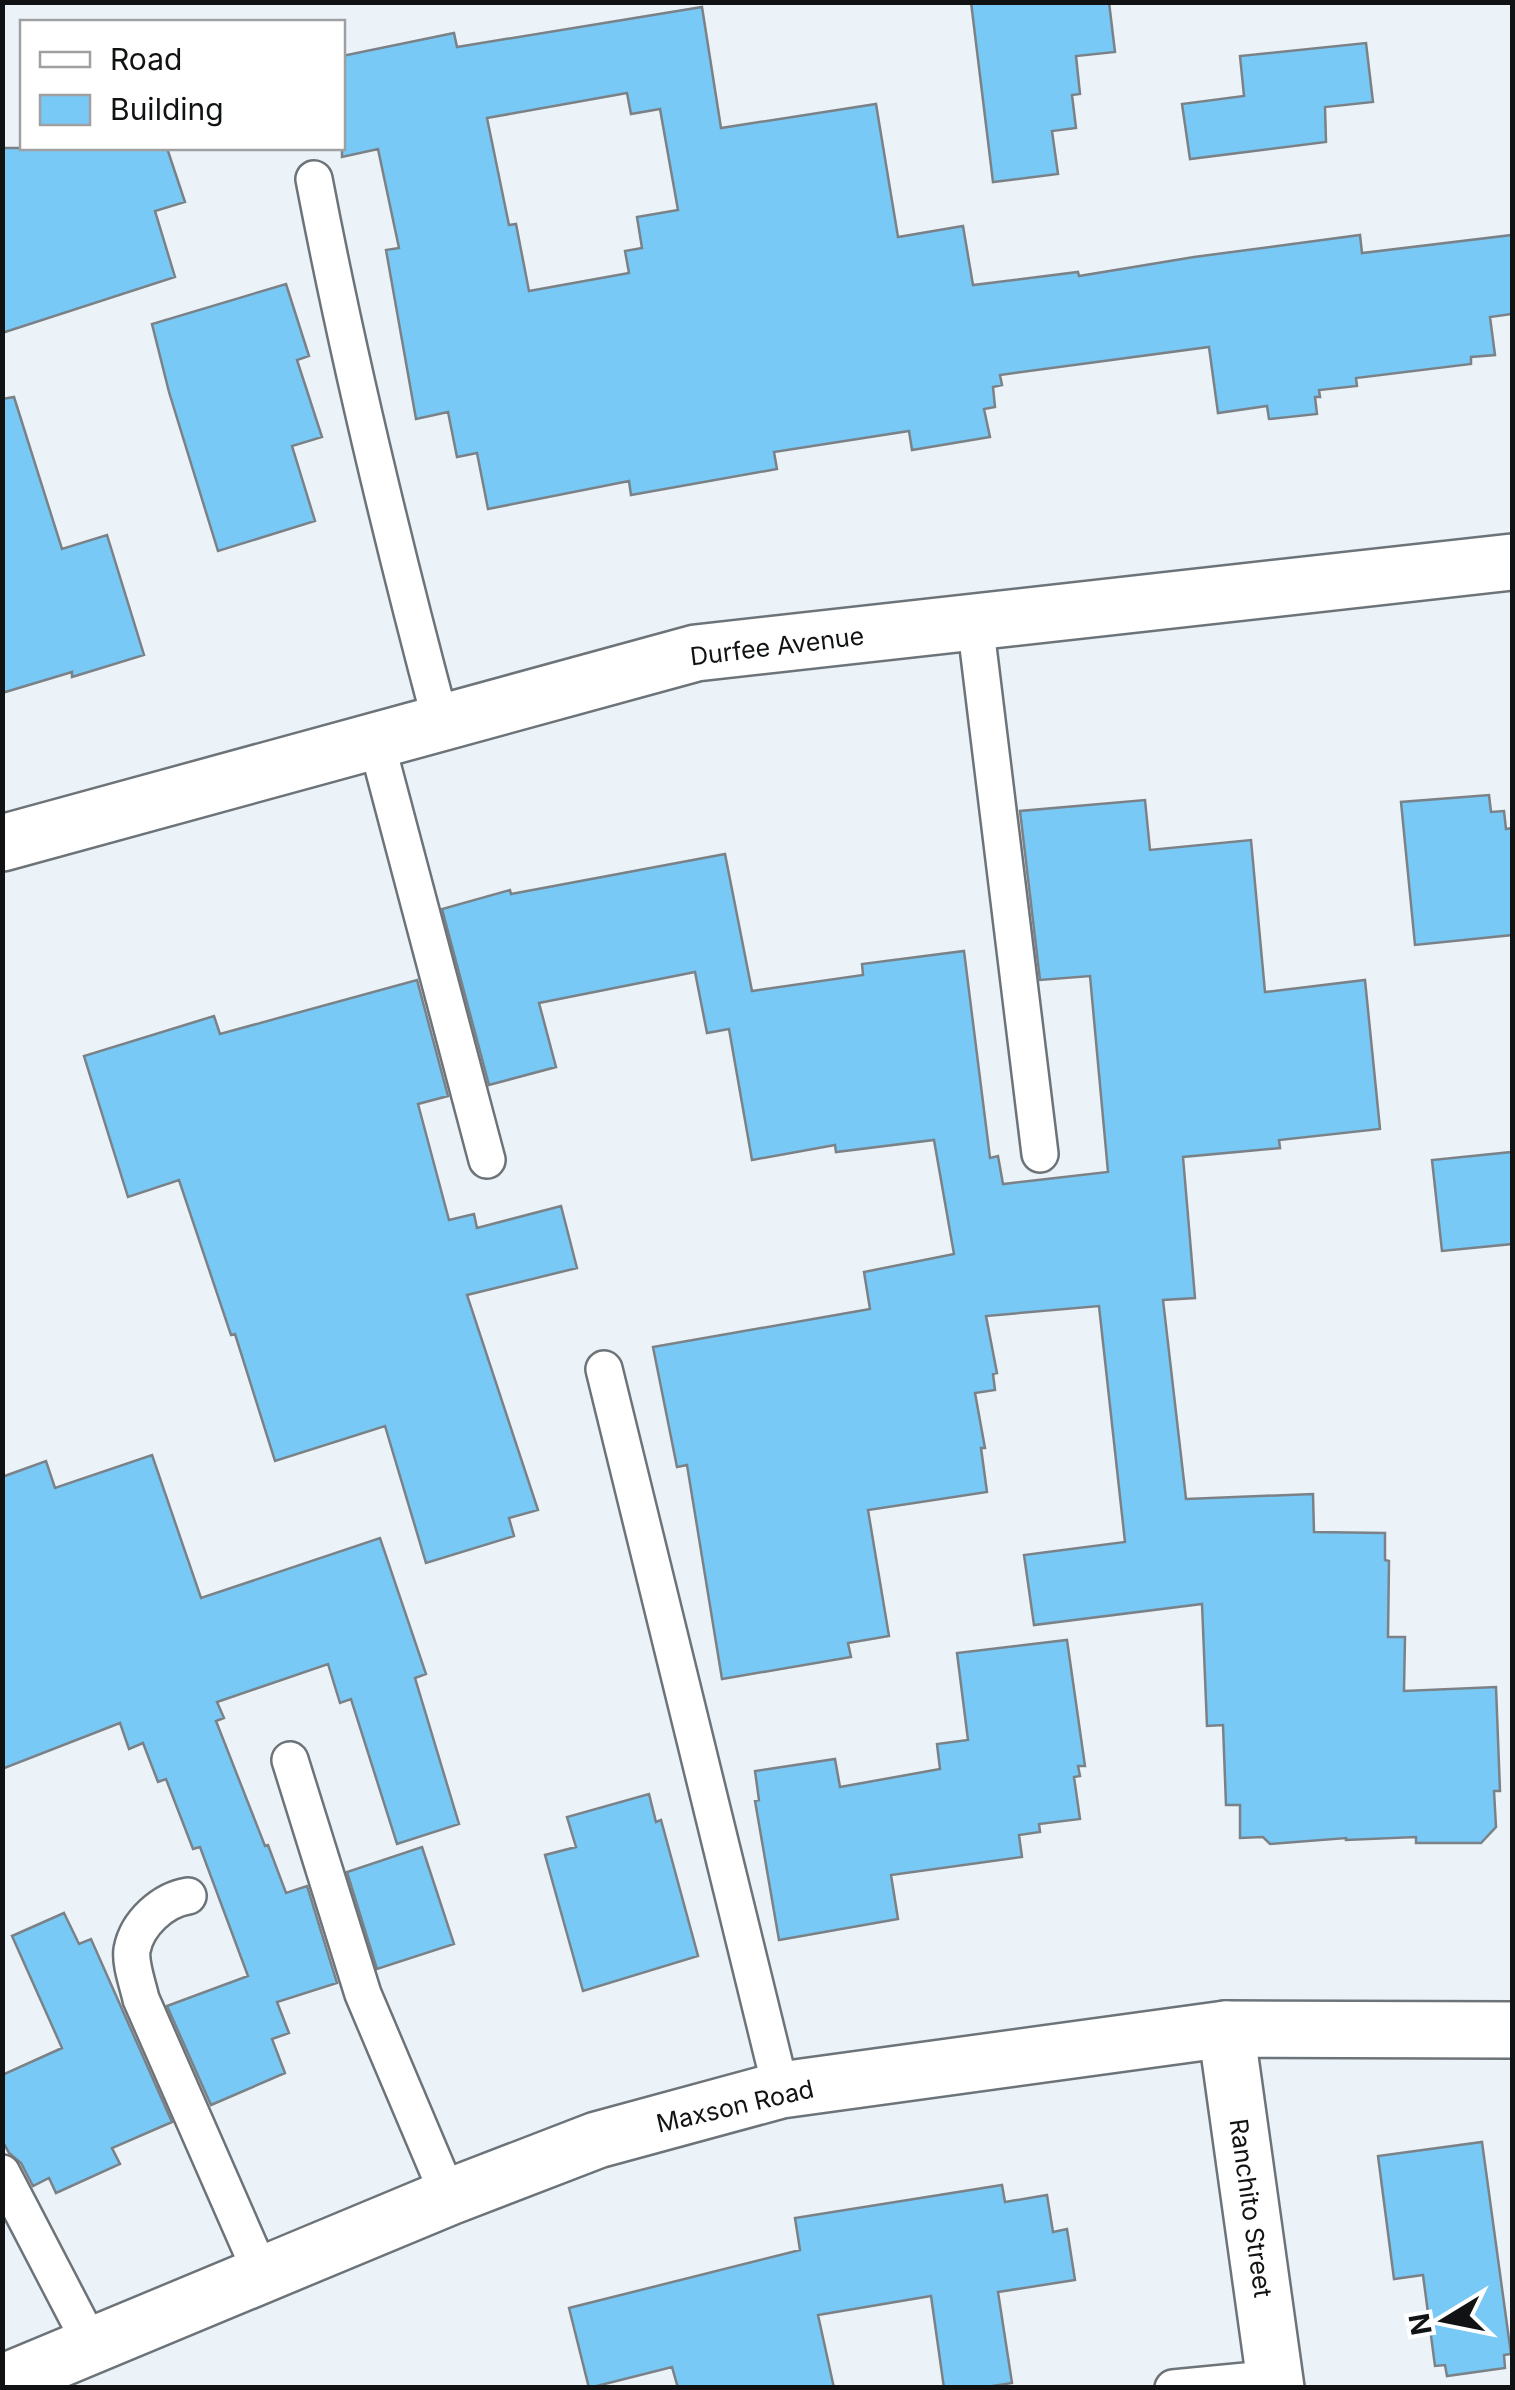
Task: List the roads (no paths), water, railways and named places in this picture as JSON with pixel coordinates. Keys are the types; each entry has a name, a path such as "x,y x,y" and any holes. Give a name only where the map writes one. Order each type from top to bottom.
{"street":[{"name":"Durfee Avenue","path":"2,843 696,653 1512,562"},
{"name":"Maxson Road","path":"2,2383 450,2197 598,2140 781,2090 1226,2029 1512,2030"},
{"name":"Ranchito Street","path":"1226,2029 1276,2383"}],"lane":[{"path":"314,180 339,308 408,602 441,723"},
{"path":"976,622 1040,1154"},
{"path":"376,741 487,1160"},
{"path":"604,1369 781,2090"},
{"path":"290,1760 362,1994 450,2197"},
{"path":"188,1896 169,1899 143,1925 131,1952 141,1999 262,2275"},
{"path":"2,2172 92,2346"},
{"path":"1173,2388 1276,2383"}]}
